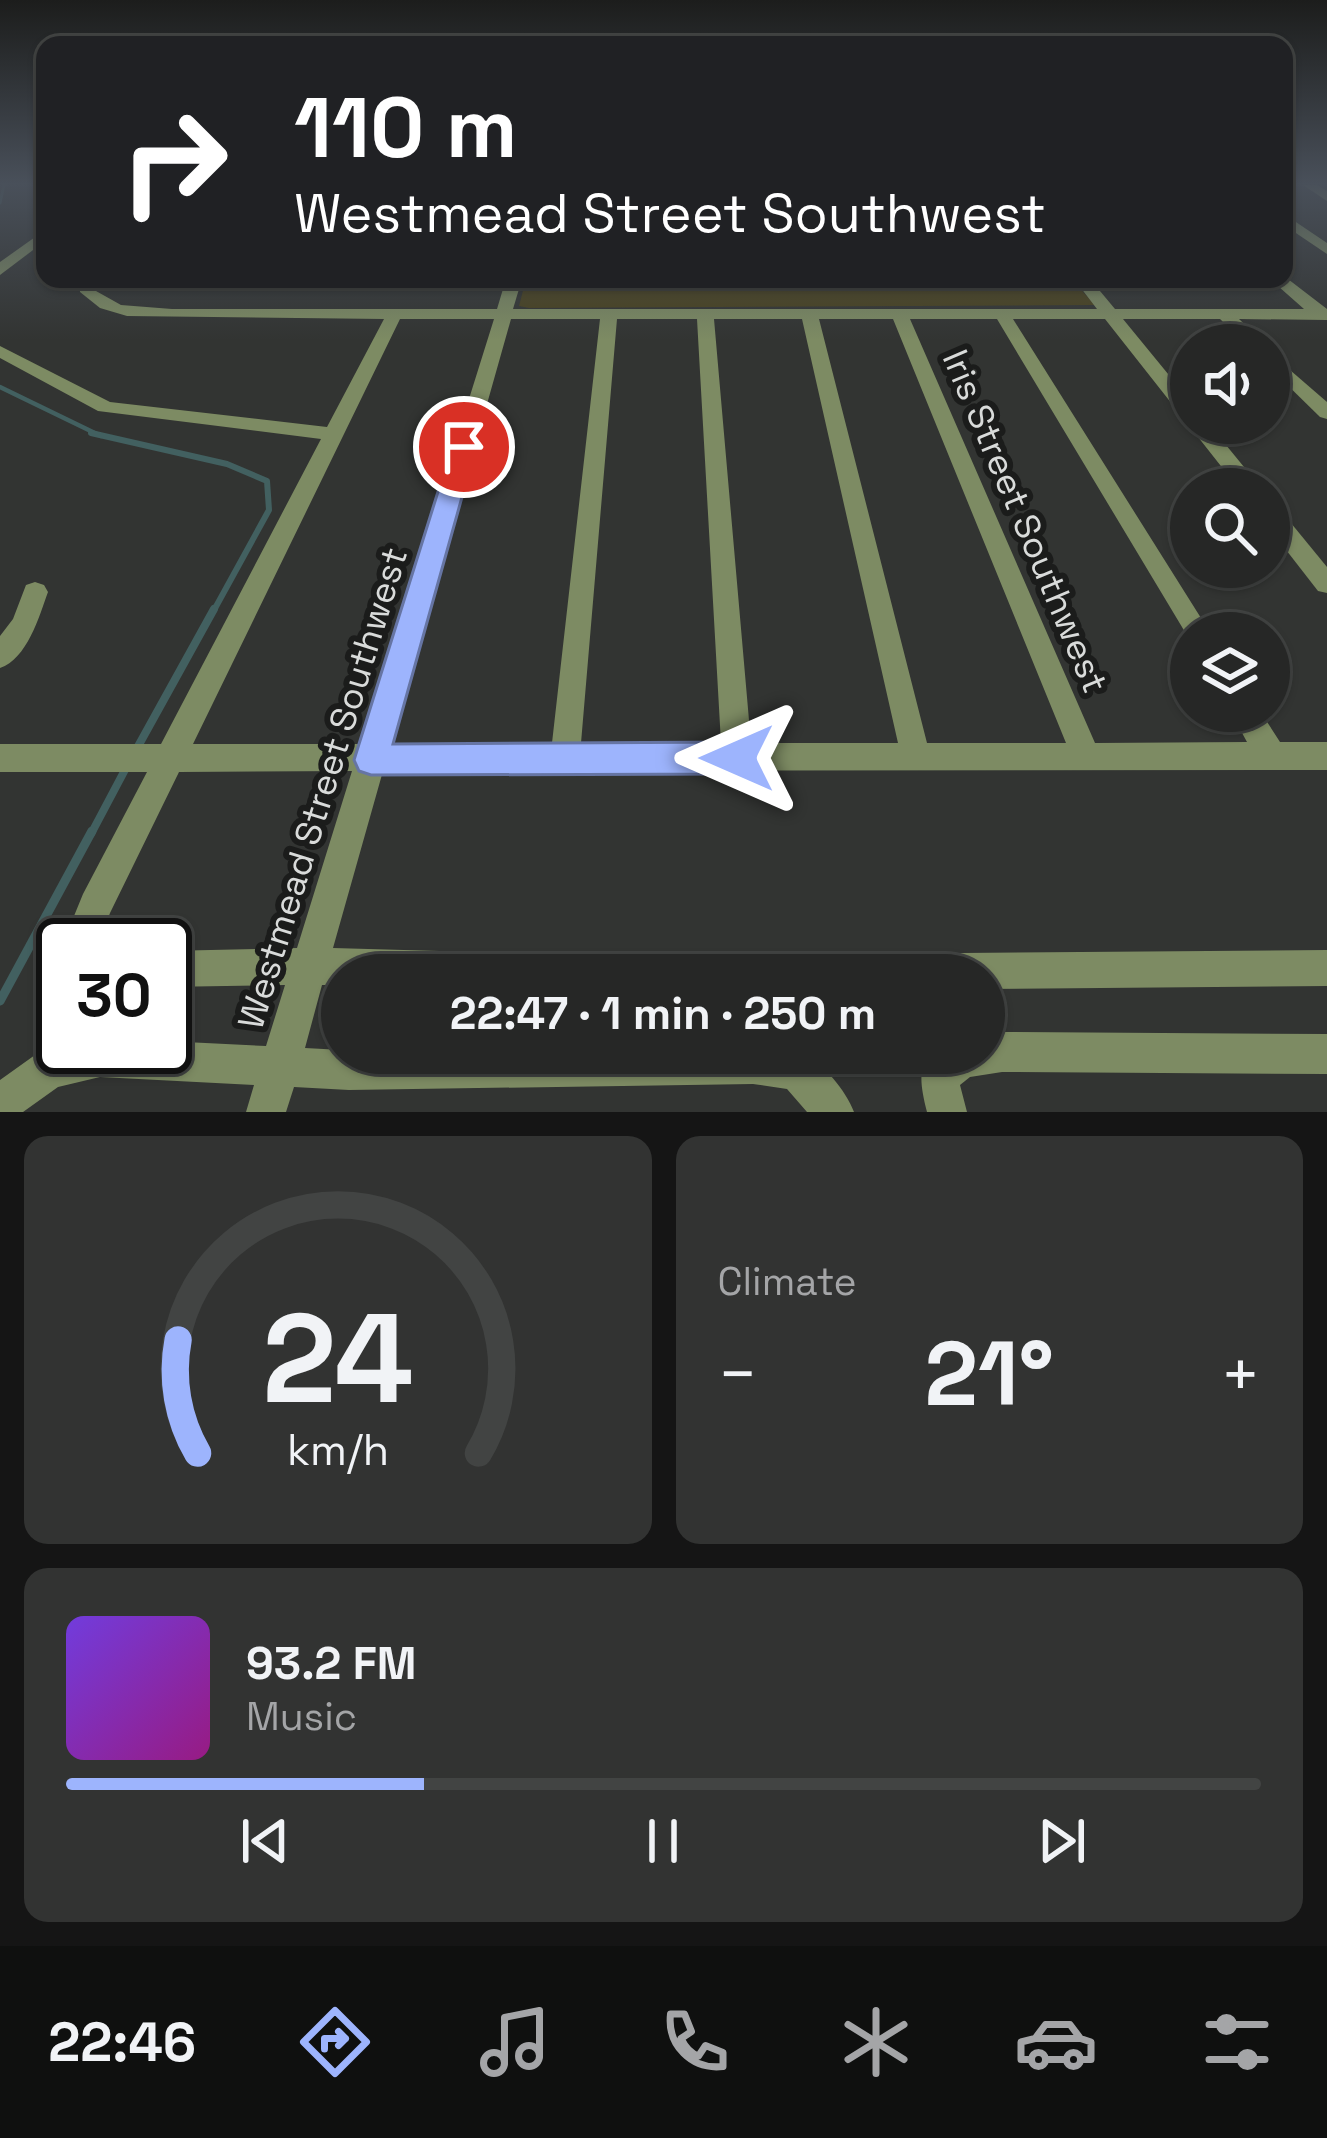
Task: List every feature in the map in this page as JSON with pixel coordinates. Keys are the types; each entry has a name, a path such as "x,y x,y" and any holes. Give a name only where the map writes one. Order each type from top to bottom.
{"street":[{"path":"0,269 36,241"},
{"path":"88,288 98,302 128,312 172,314 1324,316"},
{"name":"Westmead Street Southwest","path":"266,1112 511,288"},
{"path":"1089,288 1170,389"},
{"path":"1289,288 1324,316"},
{"path":"90,918 165,757 395,313"},
{"path":"566,758 609,314"},
{"path":"705,314 737,758"},
{"path":"809,314 916,758"},
{"name":"Iris Street Southwest","path":"898,314 1085,756"},
{"path":"1001,314 1184,612"},
{"path":"1225,314 1235,324"},
{"path":"0,351 105,407 330,434"},
{"path":"1290,377 1327,413"},
{"path":"1214,444 1233,468"},
{"path":"1290,538 1327,584"},
{"path":"0,657 24,622 35,592"},
{"path":"1257,732 1272,756"},
{"path":"0,758 1327,756"},
{"path":"192,968 310,966 615,974 1327,968"},
{"path":"947,1112 938,1078 961,1058 1001,1052 1327,1054"},
{"path":"0,1104 50,1069 100,1057 280,1066 753,1064 797,1071 834,1112"}],"shaded area":[{"path":"524,288 1079,288 1095,305 529,308 519,306"}],"waterway":[{"path":"0,387 98,435"},
{"path":"91,433 98,435"},
{"path":"98,435 227,464 267,481 269,510 213,612"},
{"path":"136,750 214,609"},
{"path":"91,834 127,766"},
{"path":"0,1001 92,831"}],"route":[{"path":"464,447 371,760 737,758"}]}
